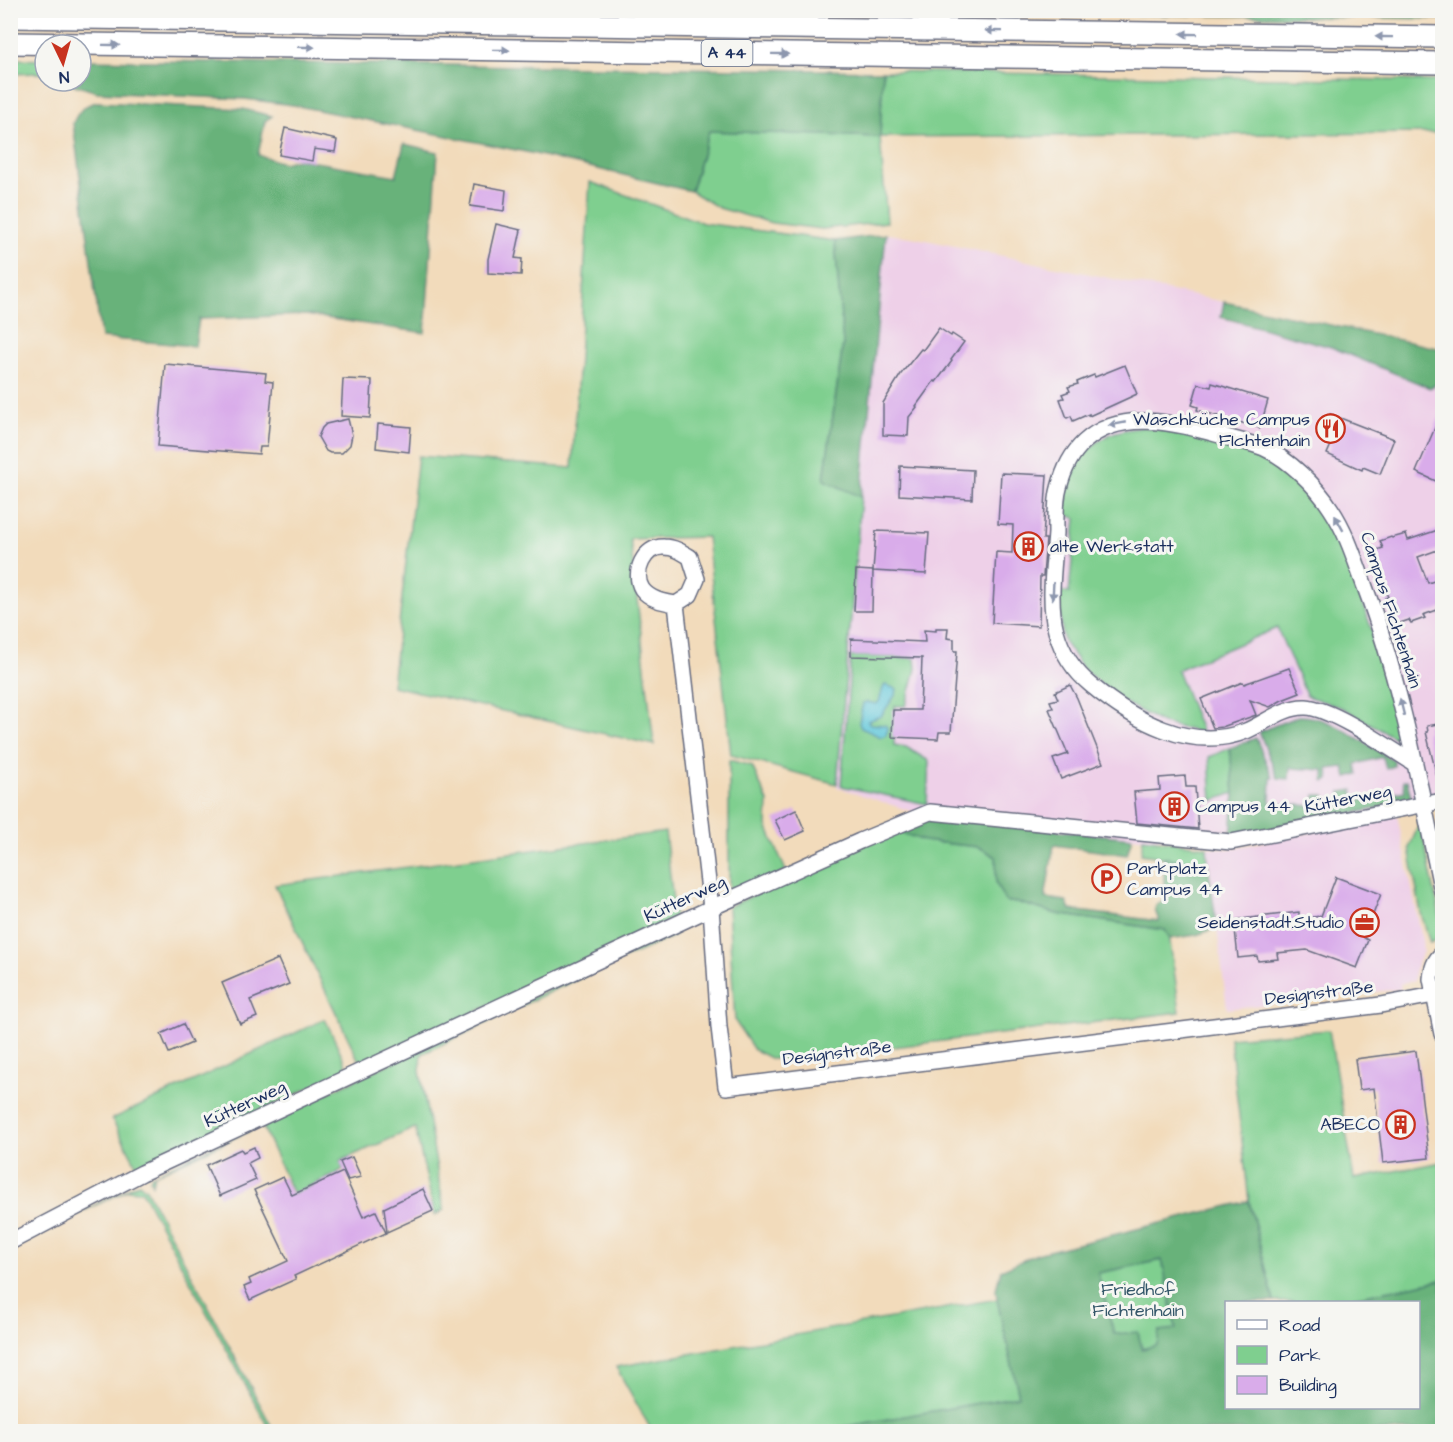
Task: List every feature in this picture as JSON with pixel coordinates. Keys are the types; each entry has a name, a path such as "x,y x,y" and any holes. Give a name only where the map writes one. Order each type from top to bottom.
{"highway":[{"name":"A 44","path":"10,17 1443,37"},
{"name":"A 44","path":"10,43 1443,63"}],"street":[{"name":"Campus Fichtenhain","path":"1415,764 1326,710 1304,706 1280,713 1246,731 1226,737 1201,739 1187,737 1128,712 1088,682 1070,663 1062,647 1055,629 1052,606 1058,492 1064,470 1083,443 1107,426 1129,421 1187,426 1264,448 1308,480 1329,505 1343,528 1376,617 1415,764 1443,891"},
{"name":"Designstraße","path":"676,604 711,908 719,1027 726,1087 1381,1005 1434,995"},
{"path":"1424,804 1443,801"},
{"name":"Kütterweg","path":"10,1242 142,1173 711,908 860,841 930,813 1232,842 1424,804"},
{"path":"1443,954 1435,962 1432,970 1434,995 1443,1034"}],"shaded area":[{"path":"886,234 911,237 1224,302 1221,318 1331,347 1430,387 1442,380 1442,805 1409,811 1151,839 935,819 837,787 854,567"},
{"path":"1397,815 1422,938 1423,951 1414,972 1414,981 1400,984 1401,989 1227,1009 1207,847 1229,849"}],"green space":[{"path":"882,10 1442,10 1442,19 882,11"},
{"path":"11,59 33,60 33,73 11,74"},
{"path":"93,60 883,71 880,137 709,131 691,191 531,153 293,105 245,99 93,91"},
{"path":"883,71 1442,81 1442,133 880,137"},
{"path":"97,102 243,109 272,116 265,121 258,155 283,163 298,159 396,176 404,144 438,152 425,333 306,315 199,319 195,346 101,338 73,123 82,109"},
{"path":"709,131 880,137 887,222 822,229 772,223 719,208 691,191"},
{"path":"590,182 703,223 835,241 843,344 824,479 861,497 837,784 731,755 707,537 630,539 654,745 392,686 418,456 572,468"},
{"path":"886,234 861,497 824,480 843,344 835,241"},
{"path":"1224,302 1442,349 1442,380 1430,388 1331,347 1221,317"},
{"path":"1143,427 1194,435 1246,449 1292,474 1311,492 1327,513 1345,552 1401,719 1406,737 1402,742 1343,708 1307,696 1277,628 1177,670 1202,733 1162,723 1124,702 1084,670 1063,640 1058,591 1069,593 1076,518 1063,514 1068,489 1075,467 1089,449 1111,434"},
{"path":"851,656 915,658 916,669 906,706 895,706 894,745 906,747 929,761 927,804 841,786"},
{"path":"1298,716 1323,720 1335,725 1394,760 1394,766 1386,769 1383,757 1356,764 1358,774 1347,777 1344,767 1328,769 1329,780 1324,782 1324,770 1290,768 1289,779 1278,778 1259,732"},
{"path":"1256,738 1273,778 1271,778 1270,803 1314,806 1315,795 1325,795 1327,806 1343,803 1341,792 1353,790 1355,801 1405,791 1403,781 1407,780 1412,802 1231,837 1234,793 1230,748"},
{"path":"1230,748 1234,793 1212,801 1209,757"},
{"path":"729,760 752,766 768,802 767,826 786,871 729,897"},
{"path":"929,817 1132,838 1127,855 1054,845 1045,898 1066,901 1070,910 1159,921 1155,910 1156,905 1164,900 1164,857 1208,864 1217,928 1196,935 1170,939 1165,930 1057,914 1005,901 996,883 996,857 979,847 924,841 899,832"},
{"path":"1420,822 1442,926 1442,936 1430,943 1421,913 1409,848"},
{"path":"898,829 924,841 979,847 997,857 996,883 1005,901 1057,914 1166,930 1169,935 1180,1012 795,1059 772,1059 754,1050 735,1021 728,907"},
{"path":"665,832 675,918 367,1063 358,1059 275,885"},
{"path":"1143,838 1207,847 1208,864 1141,854"},
{"path":"673,931 674,936 556,989 422,1054 420,1071 444,1210 435,1215 415,1128 340,1161 343,1169 293,1194 262,1125 154,1175 152,1184 150,1180 152,1175"},
{"path":"325,1019 346,1064 344,1071 139,1170 112,1119"},
{"path":"1329,1030 1354,1179 1442,1162 1442,1280 1335,1301 1274,1301 1249,1201 1230,1038"},
{"path":"139,1183 146,1189 274,1431 270,1431 142,1191 127,1190 38,1233"},
{"path":"1249,1201 1274,1301 1225,1301 1225,1409 1420,1409 1420,1301 1335,1301 1442,1280 1442,1431 820,1431 1019,1396 997,1299 996,1289 1001,1270 1037,1254","holes":["1162,1260 1176,1329 1159,1331 1157,1345 1142,1349 1138,1332 1114,1334 1098,1273"]},
{"name":"Friedhof Fichtenhain","path":"1163,1260 1176,1329 1158,1346 1142,1349 1114,1334 1098,1273"},
{"path":"997,1299 1019,1396 820,1431 652,1431 616,1367"}],"water":[{"path":"885,685 897,689 896,694 881,716 868,721 870,724 885,725 888,729 886,735 881,737 861,728 859,723 863,703 876,704 879,702"}],"building":[{"path":"285,128 337,140 335,152 314,149 312,161 279,155"},
{"path":"474,184 506,190 504,211 470,206"},
{"path":"496,224 521,230 515,258 522,259 521,275 488,273 488,259"},
{"path":"939,328 964,342 909,417 908,436 883,435 883,403 901,374"},
{"path":"165,364 266,373 265,381 273,382 267,447 260,447 259,454 158,446"},
{"path":"1125,365 1137,394 1089,416 1089,414 1073,421 1071,416 1067,418 1060,399 1064,398 1062,394 1070,391 1068,387 1094,375 1095,377"},
{"path":"343,379 372,380 370,418 341,416"},
{"path":"1212,383 1268,400 1260,428 1197,410 1198,407 1192,405 1198,384 1211,387"},
{"path":"1443,409 1443,472 1438,482 1416,472"},
{"path":"1330,414 1394,439 1380,474 1363,467 1362,470 1327,454 1331,445 1320,440"},
{"path":"348,419 352,435 350,445 342,453 326,451 318,437 322,428 326,424"},
{"path":"378,424 411,427 409,452 376,448"},
{"path":"900,466 973,470 972,499 899,495"},
{"name":"alte Werkstatt","path":"1001,473 1047,475 1043,539 1046,539 1043,576 1040,576 1039,626 992,623 996,552 1012,553 1013,525 998,524"},
{"path":"1438,530 1443,548 1418,557 1428,583 1443,578 1443,608 1423,615 1425,618 1411,623 1409,620 1394,625 1385,598 1388,597 1370,552 1383,548 1380,541 1391,537 1406,534 1408,540"},
{"path":"876,531 929,533 926,574 873,571"},
{"path":"856,570 873,571 872,611 854,611"},
{"path":"936,628 948,628 947,638 954,639 954,651 957,651 951,732 939,732 938,739 892,737 893,710 920,710 922,658 851,656 851,639 925,642 924,630 936,631"},
{"path":"1289,668 1300,693 1270,707 1250,700 1256,715 1213,728 1201,699 1243,682 1244,684"},
{"path":"1070,685 1103,763 1061,779 1053,759 1068,754 1049,709 1053,708 1050,701 1058,699 1055,692"},
{"path":"1443,723 1443,780 1438,781 1426,732 1428,732 1427,726"},
{"name":"Campus 44","path":"1185,776 1186,787 1195,787 1198,829 1137,823 1134,792 1160,790 1159,778"},
{"path":"796,810 805,831 785,840 775,820"},
{"path":"1336,877 1381,894 1364,938 1368,940 1357,968 1307,950 1277,953 1278,959 1258,961 1257,956 1238,958 1234,920 1299,912 1299,919 1321,916"},
{"path":"278,959 289,984 250,1000 257,1017 240,1024 222,983"},
{"path":"183,1024 192,1043 169,1053 161,1034"},
{"name":"ABECO","path":"1416,1051 1429,1158 1383,1163 1374,1088 1359,1090 1355,1059"},
{"path":"254,1147 258,1158 248,1163 256,1180 220,1196 206,1165 241,1149 243,1152"},
{"path":"352,1157 361,1177 348,1180 340,1162"},
{"path":"343,1172 363,1217 376,1211 386,1233 294,1276 296,1279 250,1300 244,1287 251,1284 249,1279 288,1261 254,1190 283,1177 292,1195"},
{"path":"423,1189 433,1211 387,1232 384,1208"}],"place":[{"name":"Waschküche Campus FIchtenhain","path":"1331,429"},
{"name":"alte Werkstatt","path":"1029,546"},
{"name":"Campus 44","path":"1174,806"},
{"name":"Parkplatz Campus 44","path":"1106,878"},
{"name":"Seidenstadt.Studio","path":"1365,922"},
{"name":"ABECO","path":"1401,1124"}]}
